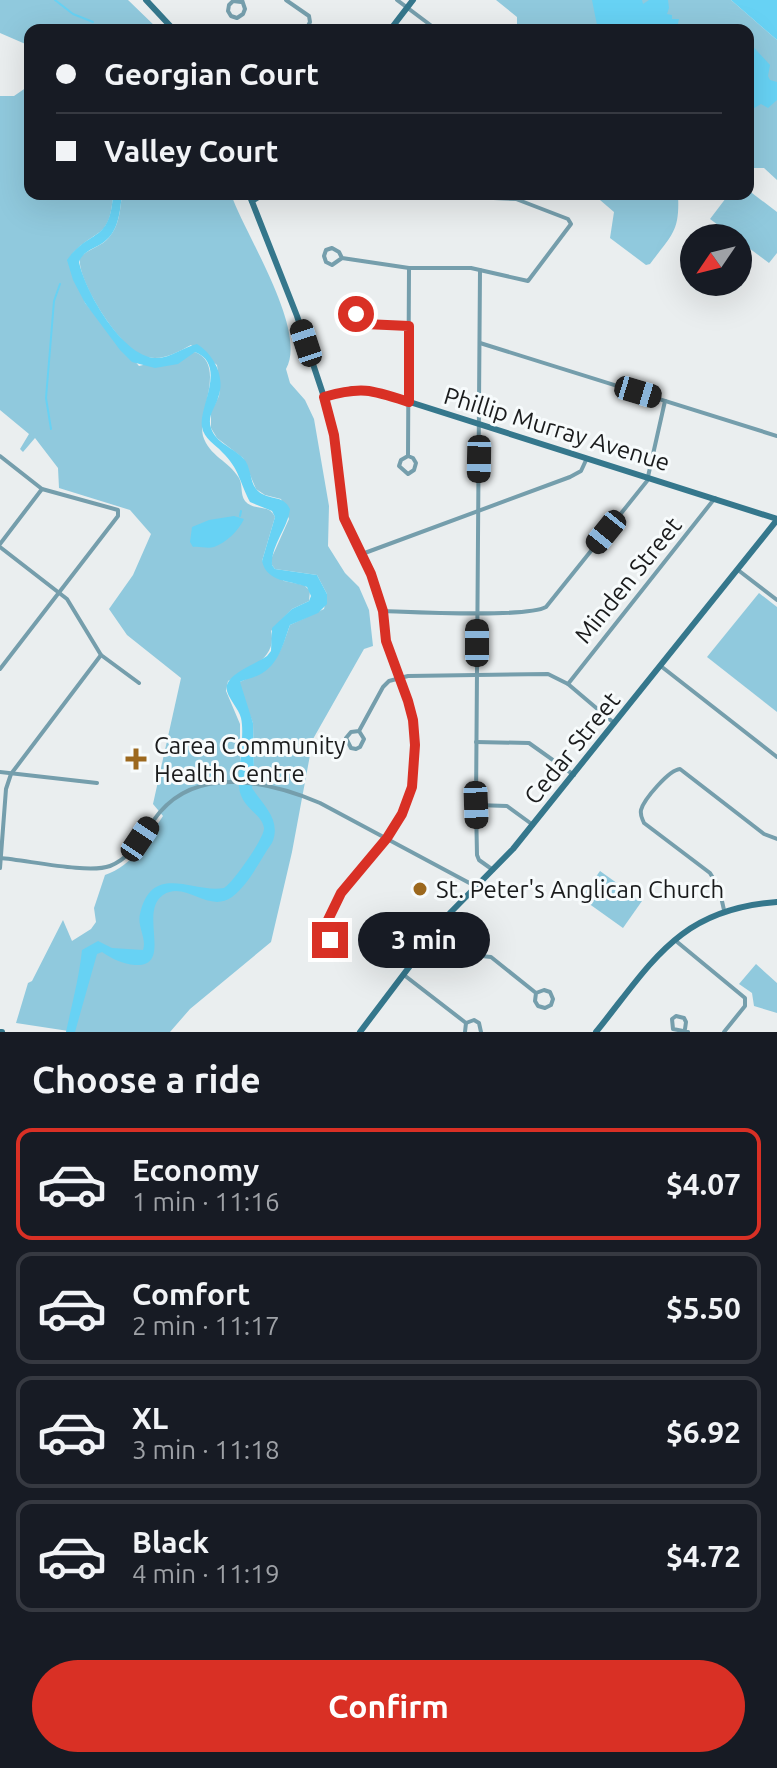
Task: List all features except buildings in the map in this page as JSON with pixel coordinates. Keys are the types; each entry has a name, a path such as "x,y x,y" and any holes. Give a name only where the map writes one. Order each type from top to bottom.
{"street":[{"path":"146,0 168,24"},
{"path":"236,0 242,1 243,14 237,18 231,16 229,5 236,0"},
{"path":"286,0 309,16 309,24"},
{"path":"397,0 429,24"},
{"path":"395,24 413,0"},
{"path":"251,200 297,316 324,397 334,435 344,518 362,554 383,611 386,641 413,720 414,766 409,799 387,838 341,893 326,924 315,932 317,939 323,942 333,935 326,924"},
{"path":"342,258 332,248 326,250 324,256 326,262 332,265 342,258 409,268 480,270 530,280 571,227 568,219 519,200"},
{"path":"408,456 409,268"},
{"path":"480,270 477,855 493,870"},
{"path":"356,314 365,324 360,330 352,331 347,320 350,315 356,314"},
{"path":"365,324 409,326"},
{"path":"480,343 777,436"},
{"name":"Phillip Murray Avenue","path":"324,397 353,389 372,390 777,520"},
{"path":"383,611 477,613 536,611 546,607 648,477 665,401"},
{"path":"0,456 42,489 118,510 118,516 0,669"},
{"path":"408,456 416,463 414,470 408,474 399,466 401,460 408,456"},
{"path":"362,554 570,477 581,471 587,458"},
{"path":"42,489 0,546 67,599 101,655 139,683"},
{"name":"Minden Street","path":"568,684 715,498"},
{"name":"Cedar Street","path":"364,1031 438,929 533,825 777,520"},
{"path":"738,570 777,600"},
{"path":"0,868 4,807 11,774 101,655"},
{"path":"662,667 777,757"},
{"path":"359,731 389,681 400,677 477,674 548,674 568,684 615,723"},
{"path":"359,731 364,739 362,744 356,749 351,748 346,738 351,732 359,731"},
{"path":"476,742 529,743 574,775"},
{"path":"724,910 715,879 644,823 641,816 643,806 669,772 680,769 764,834 777,839"},
{"path":"0,772 97,783"},
{"path":"1,858 87,869 108,867 131,850 160,812 177,796 203,784 230,782 293,792 320,803 476,886"},
{"path":"476,805 507,806 533,825"},
{"path":"596,1032 643,970 698,922 724,910 777,902"},
{"path":"438,929 472,955 491,957 536,993"},
{"path":"674,940 745,998 745,1006 724,1032"},
{"path":"404,975 466,1023 477,1021 481,1032"},
{"path":"544,990 550,992 553,999 551,1005 545,1008 538,1006 536,993 544,990"},
{"path":"465,1032 466,1023"}],"shaded area":[{"path":"0,0 128,0 153,24 24,24 24,43 0,33"},
{"path":"496,0 731,0 777,40 777,180 764,168 754,168 754,24 517,24 517,17"},
{"path":"592,0 642,0 643,4 649,0 668,0 667,14 672,15 672,19 679,19 678,24 597,24"},
{"path":"731,0 777,0 777,40"},
{"path":"754,48 770,65 770,80 777,82 777,100 768,108 761,104 754,108"},
{"path":"24,89 24,200 112,200 105,226 72,254 85,303 139,366 195,352 204,358 210,378 202,426 206,443 239,478 245,501 269,510 275,517 262,561 284,581 304,585 310,591 309,601 292,609 271,631 272,640 266,656 228,681 226,691 240,724 240,775 254,771 253,723 240,690 240,682 274,661 290,625 324,609 327,594 317,575 275,569 272,565 272,557 289,519 281,499 256,489 243,458 217,438 211,428 211,412 220,387 217,365 191,345 162,357 143,356 123,341 92,297 80,257 103,243 112,233 118,221 121,200 233,200 282,307 289,331 291,352 286,369 290,383 305,400 314,419 329,506 328,546 345,573 359,587 369,610 373,646 364,649 313,739 271,942 190,1009 170,1032 75,1032 16,1023 28,983 32,981 63,920 72,941 91,929 96,922 94,908 105,875 132,858 163,816 153,804 181,678 127,635 109,609 133,575 151,534 130,510 59,488 58,468 35,438 23,452 20,449 29,434 0,410 0,96 14,96"},
{"path":"754,195 777,212 777,253 769,263 752,250 752,224 717,224 710,219 724,200 754,200"},
{"path":"112,200 121,200 116,226 109,237 86,253 79,262 97,305 118,334 143,354 161,358 197,344 209,354 217,367 220,382 210,420 213,433 246,462 258,491 284,501 290,509 274,550 272,565 275,569 317,575 327,594 327,604 318,613 290,625 279,653 266,671 240,682 253,723 252,788 273,820 272,843 249,879 232,897 214,902 180,891 163,895 156,903 154,948 152,957 146,963 135,965 118,961 102,952 97,954 75,1032 66,1032 82,950 98,941 112,948 143,950 140,914 154,888 175,883 224,888 241,869 263,833 262,823 240,794 242,725 227,685 239,672 267,656 271,651 272,628 292,609 309,601 311,596 307,587 280,580 265,568 262,561 275,517 272,511 250,502 232,464 203,431 202,419 211,376 205,358 195,352 178,364 155,368 132,362 85,303 73,280 67,260 83,243 98,234 108,221"},
{"path":"600,200 678,200 678,217 673,232 650,264 646,265 610,238 614,212"},
{"path":"234,516 244,519 227,539 214,547 193,547 190,542 192,527 209,520"},
{"path":"759,593 777,607 777,712 707,657"},
{"path":"600,871 642,901 623,928 581,898"},
{"path":"756,964 777,983 777,1013 754,1006 752,993 739,984"}],"waterway":[{"path":"55,0 73,14 93,22"},
{"path":"51,429 46,398 54,301 60,284"},
{"path":"240,516 241,511"}],"place":[{"name":"Carea Community Health Centre","path":"136,759"},
{"name":"St. Peter's Anglican Church","path":"420,889"}],"route":[{"path":"330,940 333,935 326,924 334,905 387,838 409,799 415,745 408,701 386,641 383,611 371,574 344,518 334,435 324,397 353,389 372,390 409,402 409,326 365,324 356,314"}]}
